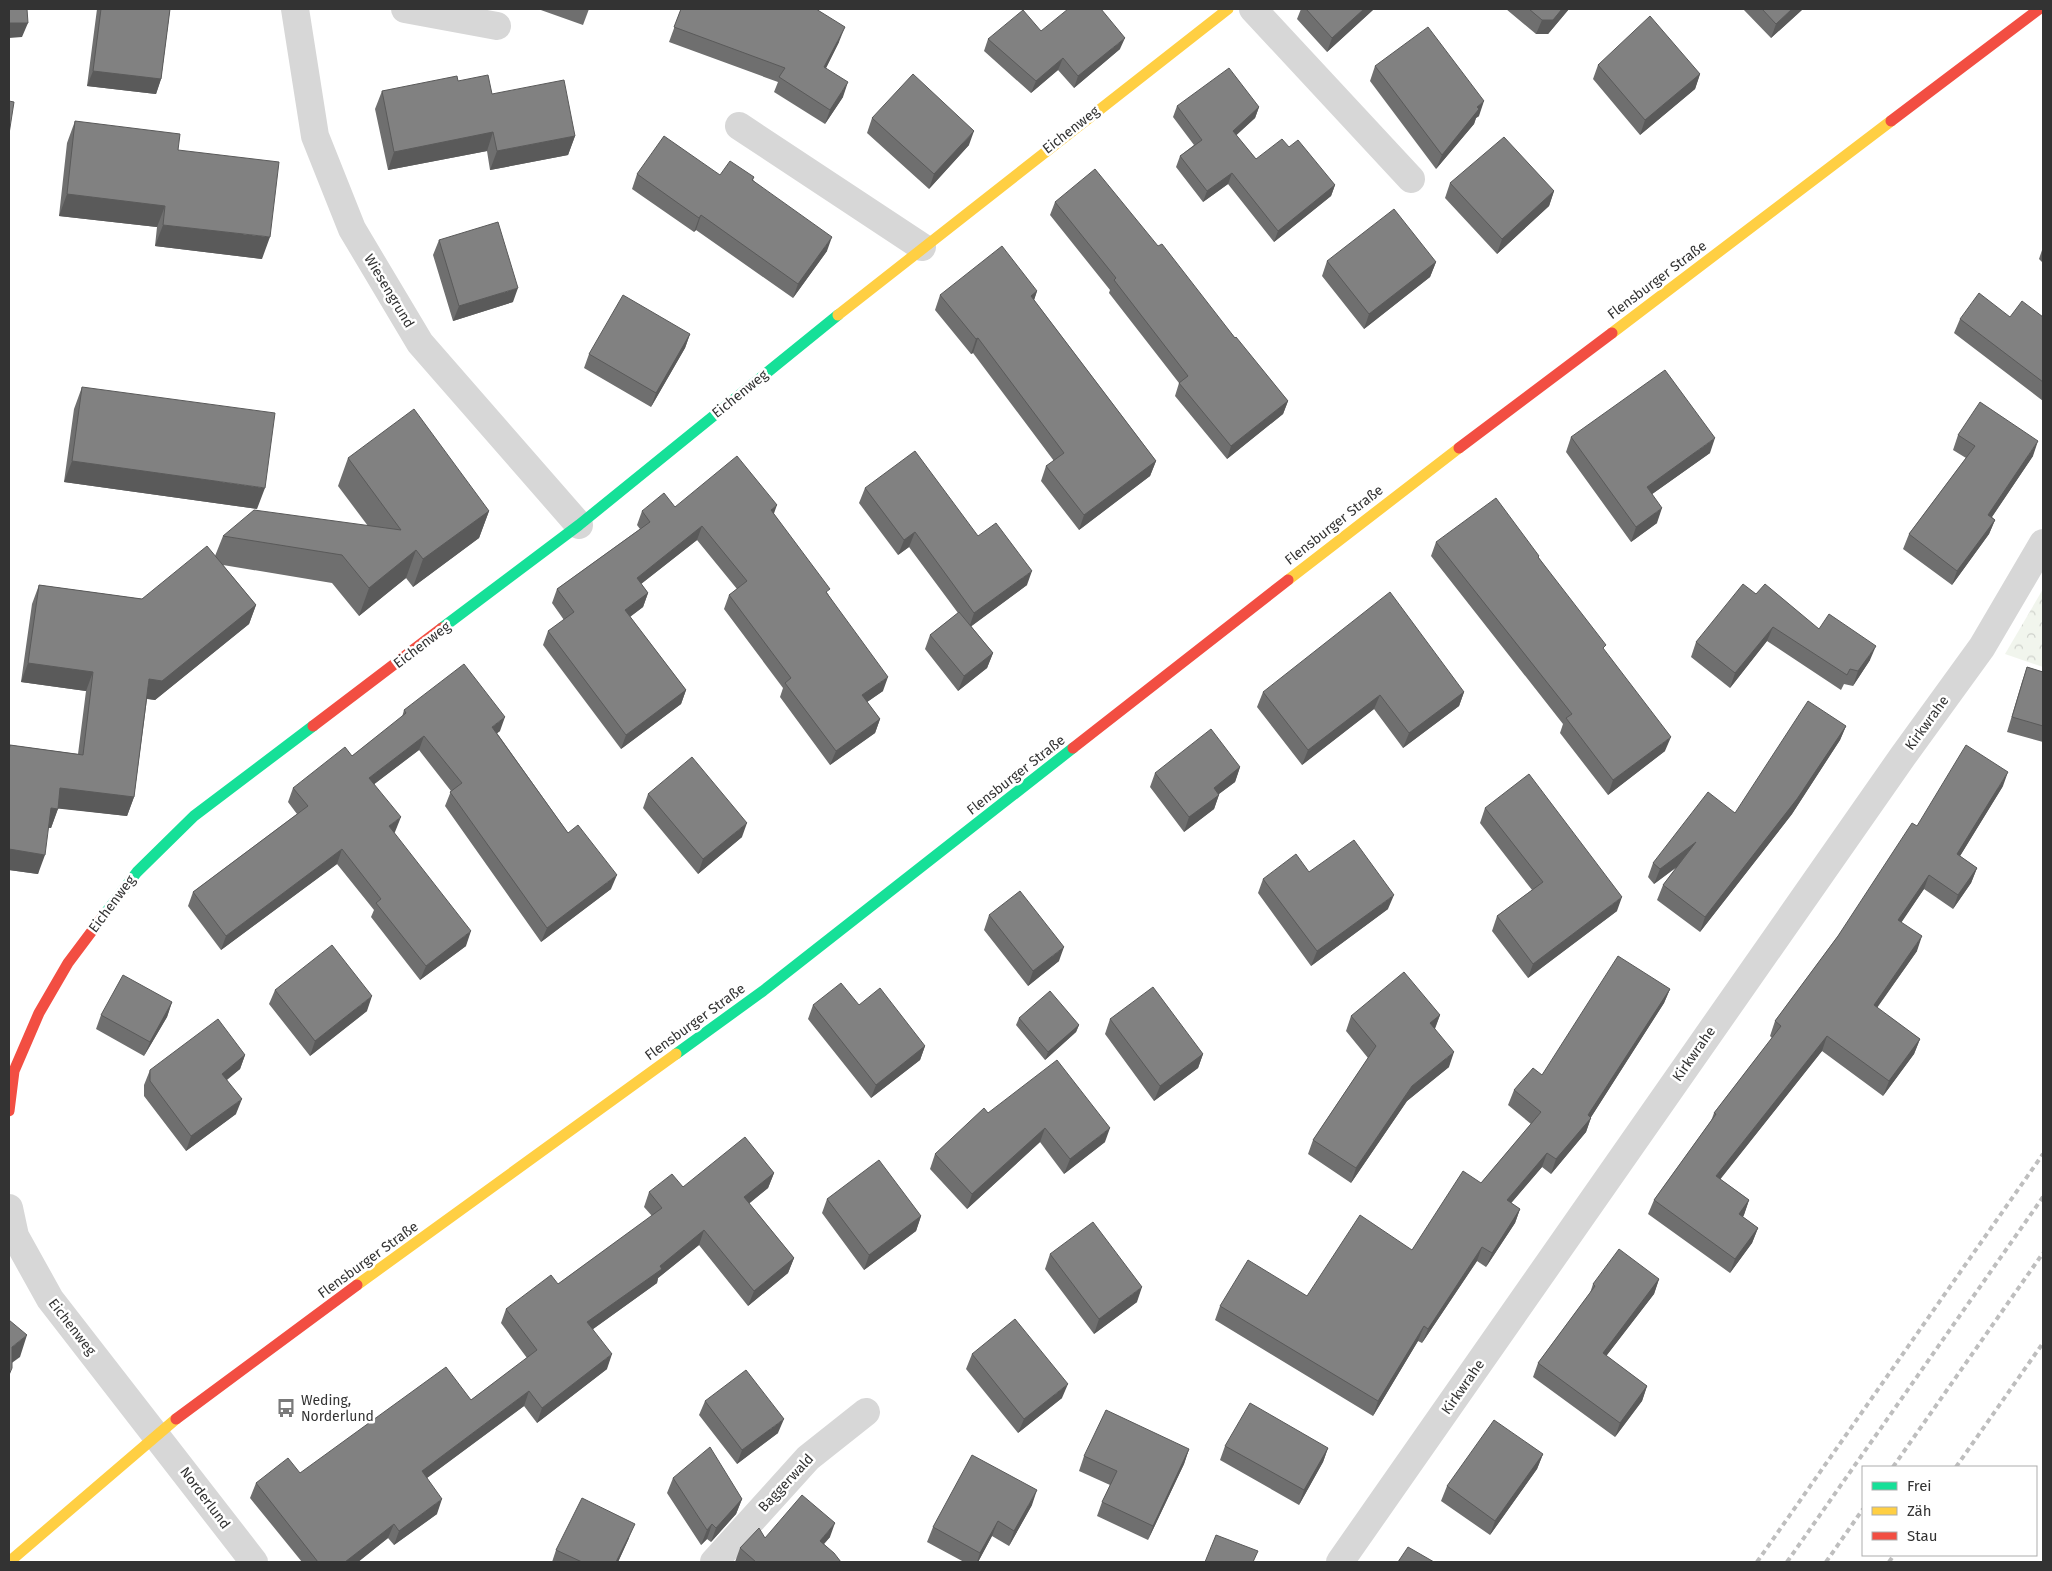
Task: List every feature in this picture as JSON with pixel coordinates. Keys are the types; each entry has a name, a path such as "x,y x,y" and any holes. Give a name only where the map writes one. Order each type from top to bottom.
{"street":[{"name":"Wiesengrund","path":"295,9 315,136 352,229 420,343 579,525"},
{"path":"405,9 497,26"},
{"path":"1253,9 1411,180"},
{"name":"Flensburger Straße","path":"9,1562 156,1435 231,1377 763,991 1376,512 2039,9"},
{"name":"Eichenweg","path":"9,1111 14,1071 39,1013 68,963 137,872 194,816 579,525 922,246 1220,11"},
{"path":"739,126 922,246"},
{"name":"Kirkwrahe","path":"1340,1562 1903,756 1982,647 2043,543"},
{"name":"Eichenweg","path":"9,1208 15,1236 50,1300 156,1435"},
{"name":"Baggerwald","path":"714,1562 808,1458 866,1412"},
{"name":"Norderlund","path":"156,1435 254,1562"}],"green space":[{"path":"2043,589 2043,667 2005,654"}],"building":[{"path":"9,9 27,9 28,23 9,23"},
{"path":"101,9 170,9 161,79 93,71"},
{"path":"681,9 816,9 845,27 824,67 848,82 830,110 779,77 785,68 674,27"},
{"path":"1068,9 1101,9 1125,38 1078,76 1063,58 1036,81 988,39 1023,10 1041,31"},
{"path":"1306,9 1364,9 1332,38"},
{"path":"1529,9 1562,9 1553,20 1542,20"},
{"path":"1762,9 1792,9 1776,24"},
{"path":"1650,16 1700,74 1645,120 1598,65"},
{"path":"1428,27 1484,101 1477,107 1479,109 1442,155 1375,66"},
{"path":"1229,68 1259,107 1233,131 1256,159 1282,139 1289,147 1298,140 1335,185 1278,231 1232,173 1207,191 1180,156 1202,140 1177,106"},
{"path":"913,74 974,131 934,174 872,118"},
{"path":"488,75 492,94 564,80 575,136 497,151 493,132 394,152 382,91 457,76 458,81"},
{"path":"9,101 14,102 9,134"},
{"path":"75,121 180,134 178,150 279,162 270,237 163,225 165,206 67,194"},
{"path":"664,136 720,175 730,161 754,177 752,180 832,237 798,284 701,215 699,218 637,174"},
{"path":"1504,137 1554,191 1502,239 1450,183"},
{"path":"1095,169 1158,246 1162,244 1235,338 1288,401 1231,446 1179,383 1188,376 1114,280 1116,278 1055,202"},
{"path":"1394,209 1436,262 1369,314 1327,261"},
{"path":"498,222 518,288 459,306 439,240"},
{"path":"1002,246 1037,291 1031,296 1156,461 1084,515 1046,466 1064,453 978,338 976,339 940,295"},
{"path":"1979,293 2010,317 2022,301 2043,317 2043,382 1960,319"},
{"path":"623,295 690,334 656,393 589,354"},
{"path":"1665,370 1715,438 1647,487 1662,508 1636,527 1571,437"},
{"path":"82,387 275,413 265,488 72,461"},
{"path":"1980,402 2038,441 1988,515 1995,520 1957,571 1909,534 1975,446 1958,435"},
{"path":"414,409 489,511 423,559 416,550 369,588 342,555 223,536 254,510 401,530 348,458"},
{"path":"915,451 978,536 996,523 1032,571 974,613 915,532 904,540 865,488"},
{"path":"737,456 777,505 771,510 830,589 826,592 888,677 862,695 880,719 836,751 785,683 791,678 729,595 747,581 702,526 637,578 648,593 625,610 686,690 626,735 548,631 574,612 557,589 650,522 642,511 664,493 675,507"},
{"path":"1496,498 1538,557 1606,645 1603,648 1671,737 1613,780 1566,718 1572,714 1436,542"},
{"path":"207,546 256,605 162,681 149,679 134,797 60,788 58,809 51,808 45,855 9,849 10,745 83,755 93,672 28,663 39,585 142,599"},
{"path":"1743,584 1756,594 1765,584 1819,629 1829,614 1876,646 1858,671 1850,669 1847,675 1773,627 1735,673 1696,642"},
{"path":"1390,592 1464,692 1409,733 1380,695 1308,750 1263,692"},
{"path":"959,612 993,653 964,676 930,635"},
{"path":"464,664 505,717 492,727 568,833 578,825 617,875 547,928 450,792 462,783 424,736 369,778 401,817 389,826 471,931 426,966 376,903 381,899 342,849 226,936 193,892 308,806 293,788 345,747 352,756 406,713 404,710"},
{"path":"2027,667 2043,672 2043,726 2012,717"},
{"path":"1808,701 1846,726 1797,799 1705,917 1663,885 1696,842 1660,869 1653,863 1708,792 1735,813"},
{"path":"1211,729 1240,767 1214,788 1219,795 1189,817 1155,773"},
{"path":"1966,745 2008,772 1957,854 1977,868 1958,895 1929,875 1898,920 1922,936 1874,1005 1920,1039 1889,1081 1827,1036 1716,1176 1749,1200 1739,1214 1758,1228 1735,1259 1654,1200 1716,1114 1714,1113 1781,1026 1775,1021 1838,936 1912,823 1917,826"},
{"path":"692,757 747,823 703,859 648,794"},
{"path":"1529,774 1622,897 1533,964 1497,916 1543,882 1485,808"},
{"path":"1354,840 1394,895 1317,951 1263,879 1296,854 1309,872"},
{"path":"1020,891 1064,947 1033,971 989,915"},
{"path":"332,945 372,996 315,1041 275,990"},
{"path":"1618,956 1670,989 1588,1115 1591,1118 1556,1159 1547,1153 1507,1200 1520,1209 1492,1253 1482,1247 1428,1329 1424,1326 1378,1401 1220,1306 1248,1260 1307,1296 1360,1215 1412,1250 1463,1171 1481,1183 1541,1112 1514,1090 1533,1068 1542,1075"},
{"path":"1404,972 1440,1015 1430,1023 1454,1052 1412,1086 1356,1168 1313,1140 1376,1046 1351,1016"},
{"path":"123,975 172,1002 150,1042 101,1015"},
{"path":"841,983 859,1005 880,988 925,1046 876,1085 813,1005"},
{"path":"1153,987 1203,1054 1160,1086 1110,1019"},
{"path":"1050,991 1079,1025 1048,1052 1019,1018"},
{"path":"218,1019 245,1055 222,1074 242,1099 191,1136 150,1081 150,1070"},
{"path":"1057,1060 1110,1128 1070,1159 1045,1128 972,1194 935,1154 984,1108 988,1113"},
{"path":"745,1137 774,1173 744,1197 794,1258 754,1291 704,1230 660,1266 662,1269 587,1322 612,1354 542,1408 529,1391 422,1471 442,1499 399,1531 394,1524 345,1562 318,1562 256,1483 288,1458 300,1473 446,1367 471,1400 537,1350 506,1309 551,1275 558,1284 662,1208 649,1192 672,1174 683,1187"},
{"path":"879,1160 921,1216 869,1255 827,1199"},
{"path":"1093,1222 1142,1287 1099,1319 1050,1254"},
{"path":"1619,1249 1659,1279 1603,1353 1647,1386 1620,1423 1538,1363 1595,1286 1593,1284"},
{"path":"1015,1319 1068,1384 1024,1419 972,1354"},
{"path":"9,1320 27,1335 12,1347 12,1368 9,1375"},
{"path":"746,1370 784,1419 742,1450 705,1401"},
{"path":"1250,1403 1328,1448 1304,1490 1225,1446"},
{"path":"1106,1410 1189,1449 1153,1526 1102,1502 1117,1471 1084,1456"},
{"path":"1494,1420 1543,1454 1495,1521 1447,1486"},
{"path":"710,1447 742,1499 716,1528 712,1524 707,1530 673,1478"},
{"path":"972,1455 1037,1490 1014,1531 998,1521 980,1553 933,1527"},
{"path":"802,1495 835,1523 820,1541 841,1562 756,1562 740,1548 759,1528 765,1538"},
{"path":"582,1498 635,1524 616,1562 582,1562 556,1550"},
{"path":"1216,1535 1258,1551 1253,1562 1205,1562"},
{"path":"1408,1547 1434,1562 1398,1562"}],"railway":[{"path":"1757,1562 2043,1154"},
{"path":"1787,1562 2043,1197"},
{"path":"1894,1466 2043,1253"},
{"path":"1957,1466 2043,1343"},
{"path":"1826,1562 1862,1510"},
{"path":"1889,1562 1893,1556"}],"traffic: fast":[{"path":"442,628 579,525 838,315"},
{"path":"104,915 137,872 194,816 313,726"},
{"path":"676,1054 763,991 1073,748"}],"traffic: slow":[{"path":"838,315 1228,9"},
{"path":"1612,333 1891,121"},
{"path":"1288,580 1459,448"},
{"path":"357,1285 676,1054"},
{"path":"9,1562 176,1419"}],"traffic: jam":[{"path":"1891,121 2039,9"},
{"path":"1459,448 1612,333"},
{"path":"1073,748 1288,580"},
{"path":"313,726 442,628"},
{"path":"9,1111 14,1071 39,1013 68,963 104,915"},
{"path":"176,1419 357,1285"}],"place":[{"name":"Weding, Norderlund","path":"286,1408"}]}
